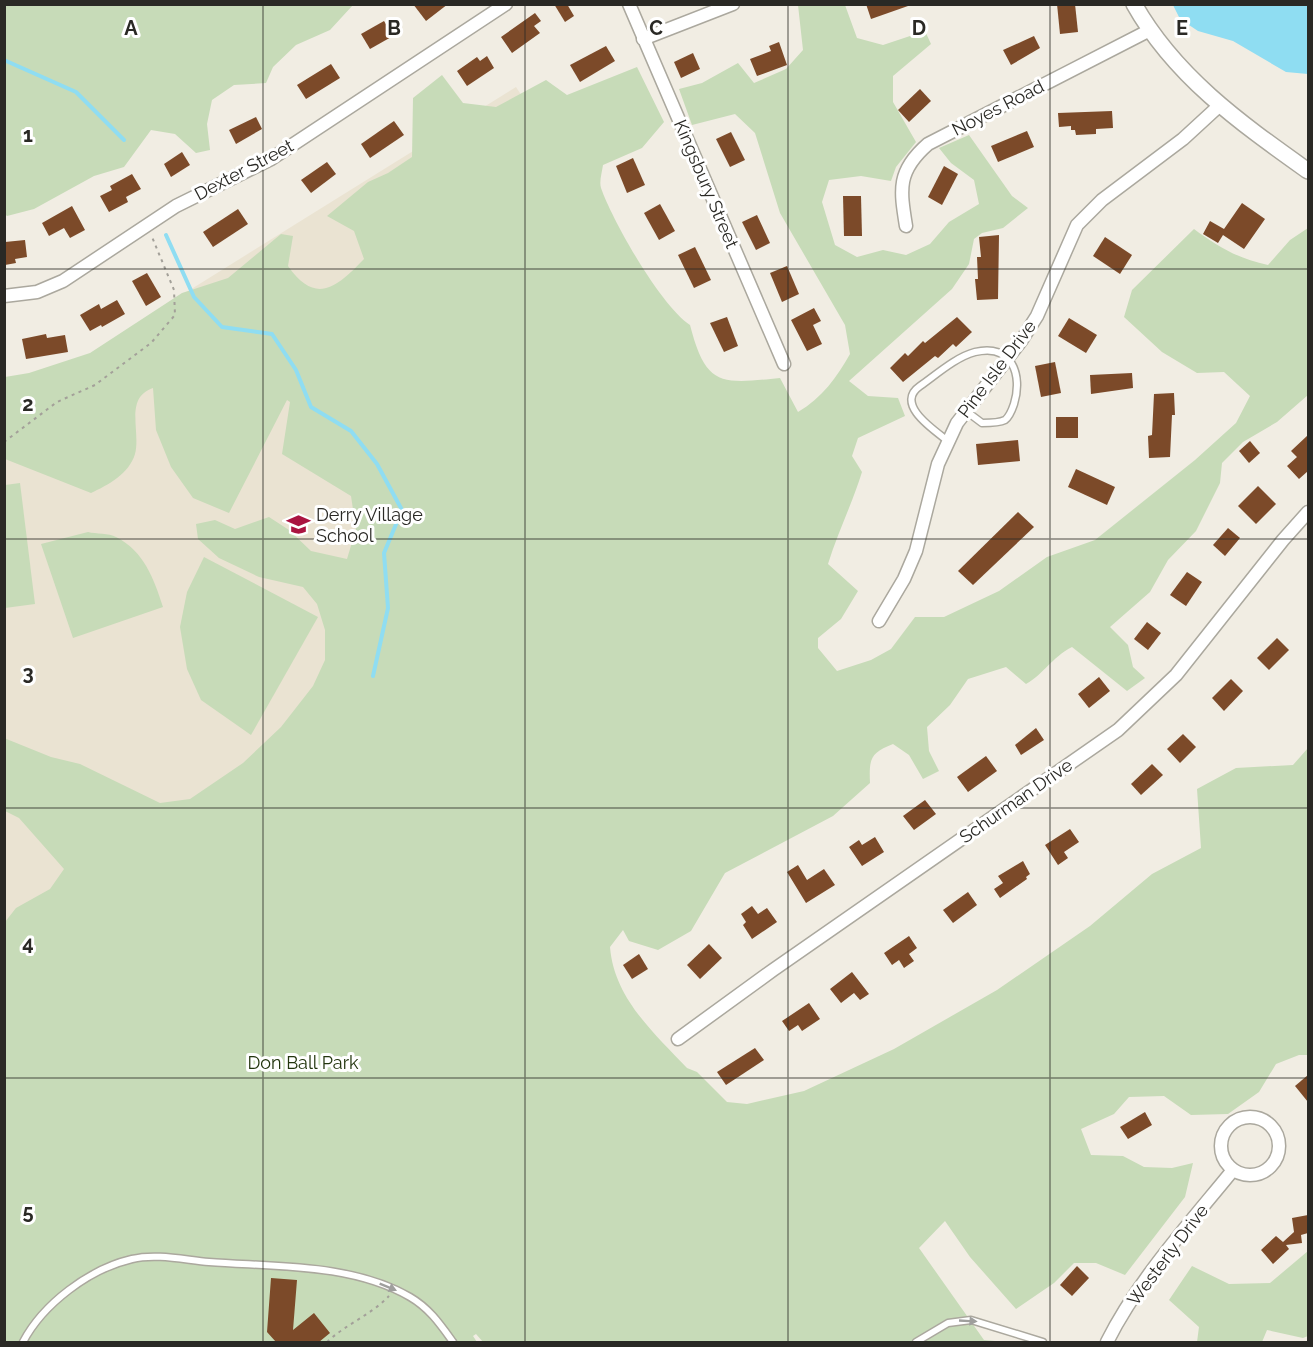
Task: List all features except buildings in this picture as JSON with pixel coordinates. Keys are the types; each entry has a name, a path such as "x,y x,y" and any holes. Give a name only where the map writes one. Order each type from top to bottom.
{"street":[{"name":"Dexter Street","path":"4,296 37,292 57,285 205,190 271,159 506,4"},
{"name":"Kingsbury Street","path":"628,4 784,364"},
{"path":"643,39 733,4"},
{"path":"1134,4 1150,30 1179,68 1220,105 1308,171"},
{"name":"Noyes Road","path":"906,226 902,180 907,165 928,144 1150,30"},
{"name":"Pine Isle Drive","path":"879,621 904,579 916,551 938,464 948,441 966,411 1037,316 1077,225 1102,200 1183,139 1220,105"},
{"name":"Schurman Drive","path":"678,1040 773,970 1118,730 1176,675 1282,540 1308,512"},
{"path":"1248,1117 1259,1119 1270,1125 1278,1142 1278,1154 1272,1165 1256,1174 1244,1175 1233,1170 1224,1161 1221,1150 1222,1138 1227,1128 1236,1120 1248,1117"},
{"name":"Westerly Drive","path":"1107,1342 1172,1246 1233,1170"}],"lane":[{"path":"948,441 913,409 911,399 915,389 959,359 975,352 990,351 1007,358 1019,378 1019,389 1008,417 1002,422 982,423 966,411"},
{"path":"23,1342 38,1319 66,1293 106,1269 135,1258 331,1272 366,1279 395,1290 425,1307 453,1342"},
{"path":"916,1342 948,1323 971,1320 1043,1342"}],"path":[{"path":"4,442 57,402 95,386 151,343 175,315 171,279 147,226"},
{"path":"327,1342 340,1330 377,1309 395,1290"}],"shaded area":[{"name":"Derry Village School","path":"516,87 640,277 733,429 5,931 4,425 193,288"}],"green space":[{"path":"4,5 353,5 330,30 296,45 273,67 266,83 234,85 212,100 207,124 210,150 196,153 175,134 151,130 124,167 94,176 34,209 7,216 4,213"},
{"name":"Don Ball Park","path":"798,5 845,5 857,38 883,45 925,31 931,44 893,76 893,102 916,142 896,167 891,181 861,176 829,180 822,202 835,245 857,257 883,250 906,255 930,244 949,222 979,204 974,180 951,163 939,148 969,135 1012,196 1028,208 1003,228 982,233 974,239 969,264 952,289 849,381 868,396 898,398 905,416 858,438 852,456 862,472 828,564 858,591 841,619 818,638 818,648 837,671 871,660 891,649 915,617 944,617 999,591 1047,557 1095,540 1195,460 1236,423 1250,396 1224,372 1197,373 1162,352 1124,317 1132,290 1194,229 1229,252 1268,265 1290,240 1308,228 1308,395 1277,422 1243,442 1222,463 1220,483 1196,531 1168,560 1150,592 1110,627 1128,645 1133,667 1145,678 1127,691 1072,647 1026,684 1006,667 968,679 950,705 927,727 929,751 939,771 923,779 909,755 893,744 875,754 871,762 870,783 833,816 725,873 691,931 658,950 629,941 623,930 610,947 619,982 627,998 649,1028 687,1068 697,1072 727,1102 747,1104 804,1091 894,1049 997,990 1090,926 1152,874 1201,848 1197,789 1236,768 1293,765 1308,748 1308,1055 1299,1055 1276,1064 1259,1092 1228,1114 1191,1115 1164,1096 1129,1097 1114,1114 1081,1129 1091,1155 1123,1156 1144,1167 1172,1168 1193,1163 1185,1197 1125,1275 1096,1263 1074,1263 1054,1283 1016,1309 970,1257 945,1221 919,1248 984,1340 1006,1342 483,1342 476,1334 473,1336 477,1342 5,1342 5,922 16,908 50,889 64,869 19,818 5,811 4,738 51,757 80,764 160,803 190,799 243,763 281,727 313,686 325,660 325,630 317,604 303,587 259,577 219,558 198,539 196,524 215,520 235,529 269,517 289,530 311,551 347,559 356,529 351,496 282,454 290,402 287,400 229,513 193,498 171,467 156,430 153,388 144,393 136,407 136,445 132,461 117,478 91,493 5,459 5,377 29,373 90,353 182,293 228,278 281,234 293,236 288,266 308,286 317,289 326,288 345,278 364,259 354,231 327,216 368,182 388,173 412,157 413,98 442,75 463,103 496,107 546,80 567,95 637,67 664,122 642,148 603,165 600,186 607,203 652,282 678,315 690,325 696,345 710,371 730,380 780,378 798,412 828,386 850,354 845,325 780,213 755,133 735,114 692,125 679,89 702,83 738,63 754,83 786,69 803,50"},
{"path":"20,483 35,604 5,608 5,485"},
{"path":"88,532 113,536 134,550 152,576 163,607 73,638 41,544"},
{"path":"204,557 318,617 251,735 201,700 187,669 180,627 187,592"},
{"path":"1308,1251 1308,1336 1303,1338 1267,1330 1262,1342 1197,1342 1199,1327 1169,1300 1192,1266 1229,1284 1270,1283"}],"water":[{"path":"1173,5 1308,5 1308,74 1286,72 1233,41 1198,31 1180,19"}],"waterway":[{"path":"4,60 76,92 124,140"},
{"path":"166,235 194,297 222,327 272,334 296,370 311,407 351,431 377,464 402,510 384,553 388,608 373,676"}],"place":[{"name":"Derry Village School","path":"298,525"}]}
